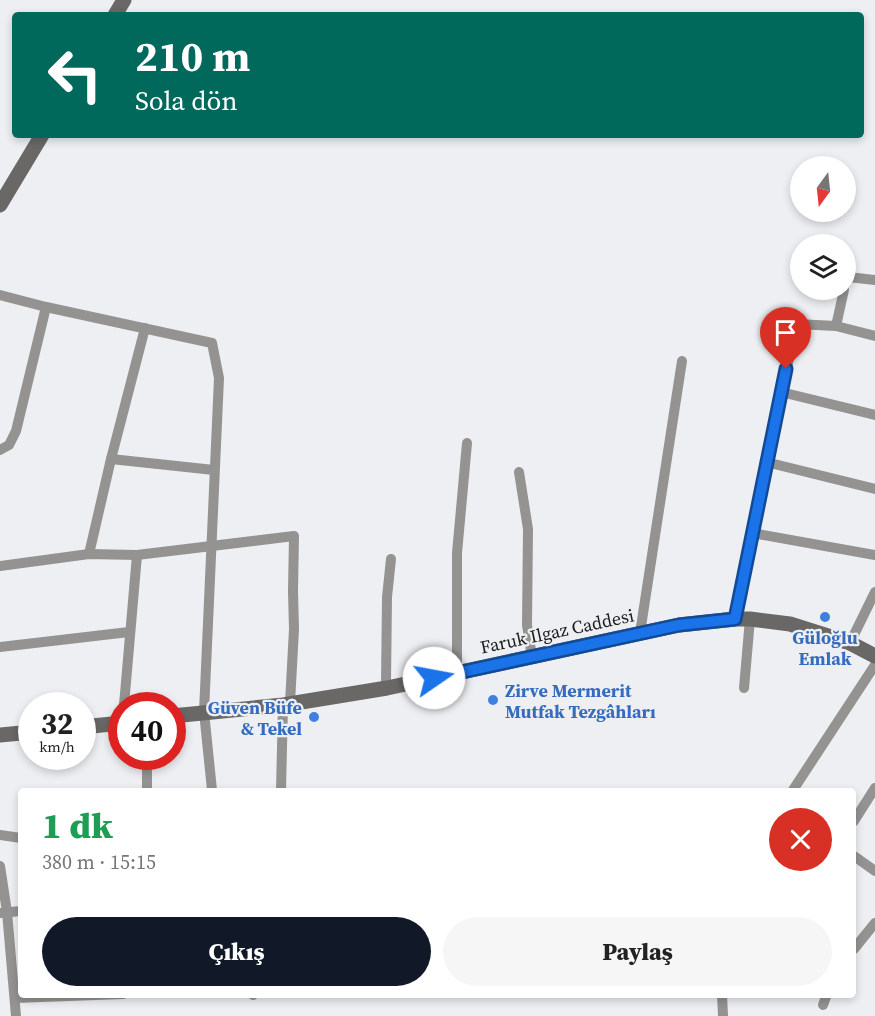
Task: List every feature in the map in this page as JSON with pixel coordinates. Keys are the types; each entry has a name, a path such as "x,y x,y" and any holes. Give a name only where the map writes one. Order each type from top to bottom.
{"street":[{"path":"0,205 40,138"},
{"path":"856,278 875,280"},
{"path":"0,296 212,344 219,378 204,712 212,788"},
{"path":"836,326 842,300"},
{"path":"0,450 9,445 16,431 46,308"},
{"path":"744,688 742,619 752,533 795,324 836,326 875,336"},
{"path":"89,554 145,328"},
{"path":"640,633 682,361"},
{"path":"781,392 875,415"},
{"path":"457,673 457,553 467,443"},
{"path":"111,459 214,470"},
{"path":"766,462 875,489"},
{"path":"519,472 528,529 527,625 532,657"},
{"path":"752,533 875,555"},
{"path":"0,566 89,554 137,555 294,536 294,629 286,704 281,788"},
{"path":"125,692 137,555"},
{"path":"387,688 387,597 391,559"},
{"path":"850,643 875,592"},
{"name":"Faruk Ilgaz Caddesi","path":"186,715 286,704 387,688 679,625 742,619 790,624 850,643 875,656"},
{"path":"0,648 129,632"},
{"path":"795,788 875,665"},
{"path":"0,735 18,733"},
{"path":"147,770 147,788"},
{"path":"856,818 875,788"},
{"path":"0,835 18,837"},
{"path":"856,857 875,871"},
{"path":"0,866 16,1016"},
{"path":"856,947 875,923"},
{"path":"722,998 723,1016"}],"place":[{"name":"Güloğlu Emlak","path":"825,617"},
{"name":"Zirve Mermerit Mutfak Tezgâhları","path":"493,700"},
{"name":"Güven Büfe & Tekel","path":"314,717"}],"route":[{"path":"434,678 679,625 735,619 786,369"}]}
